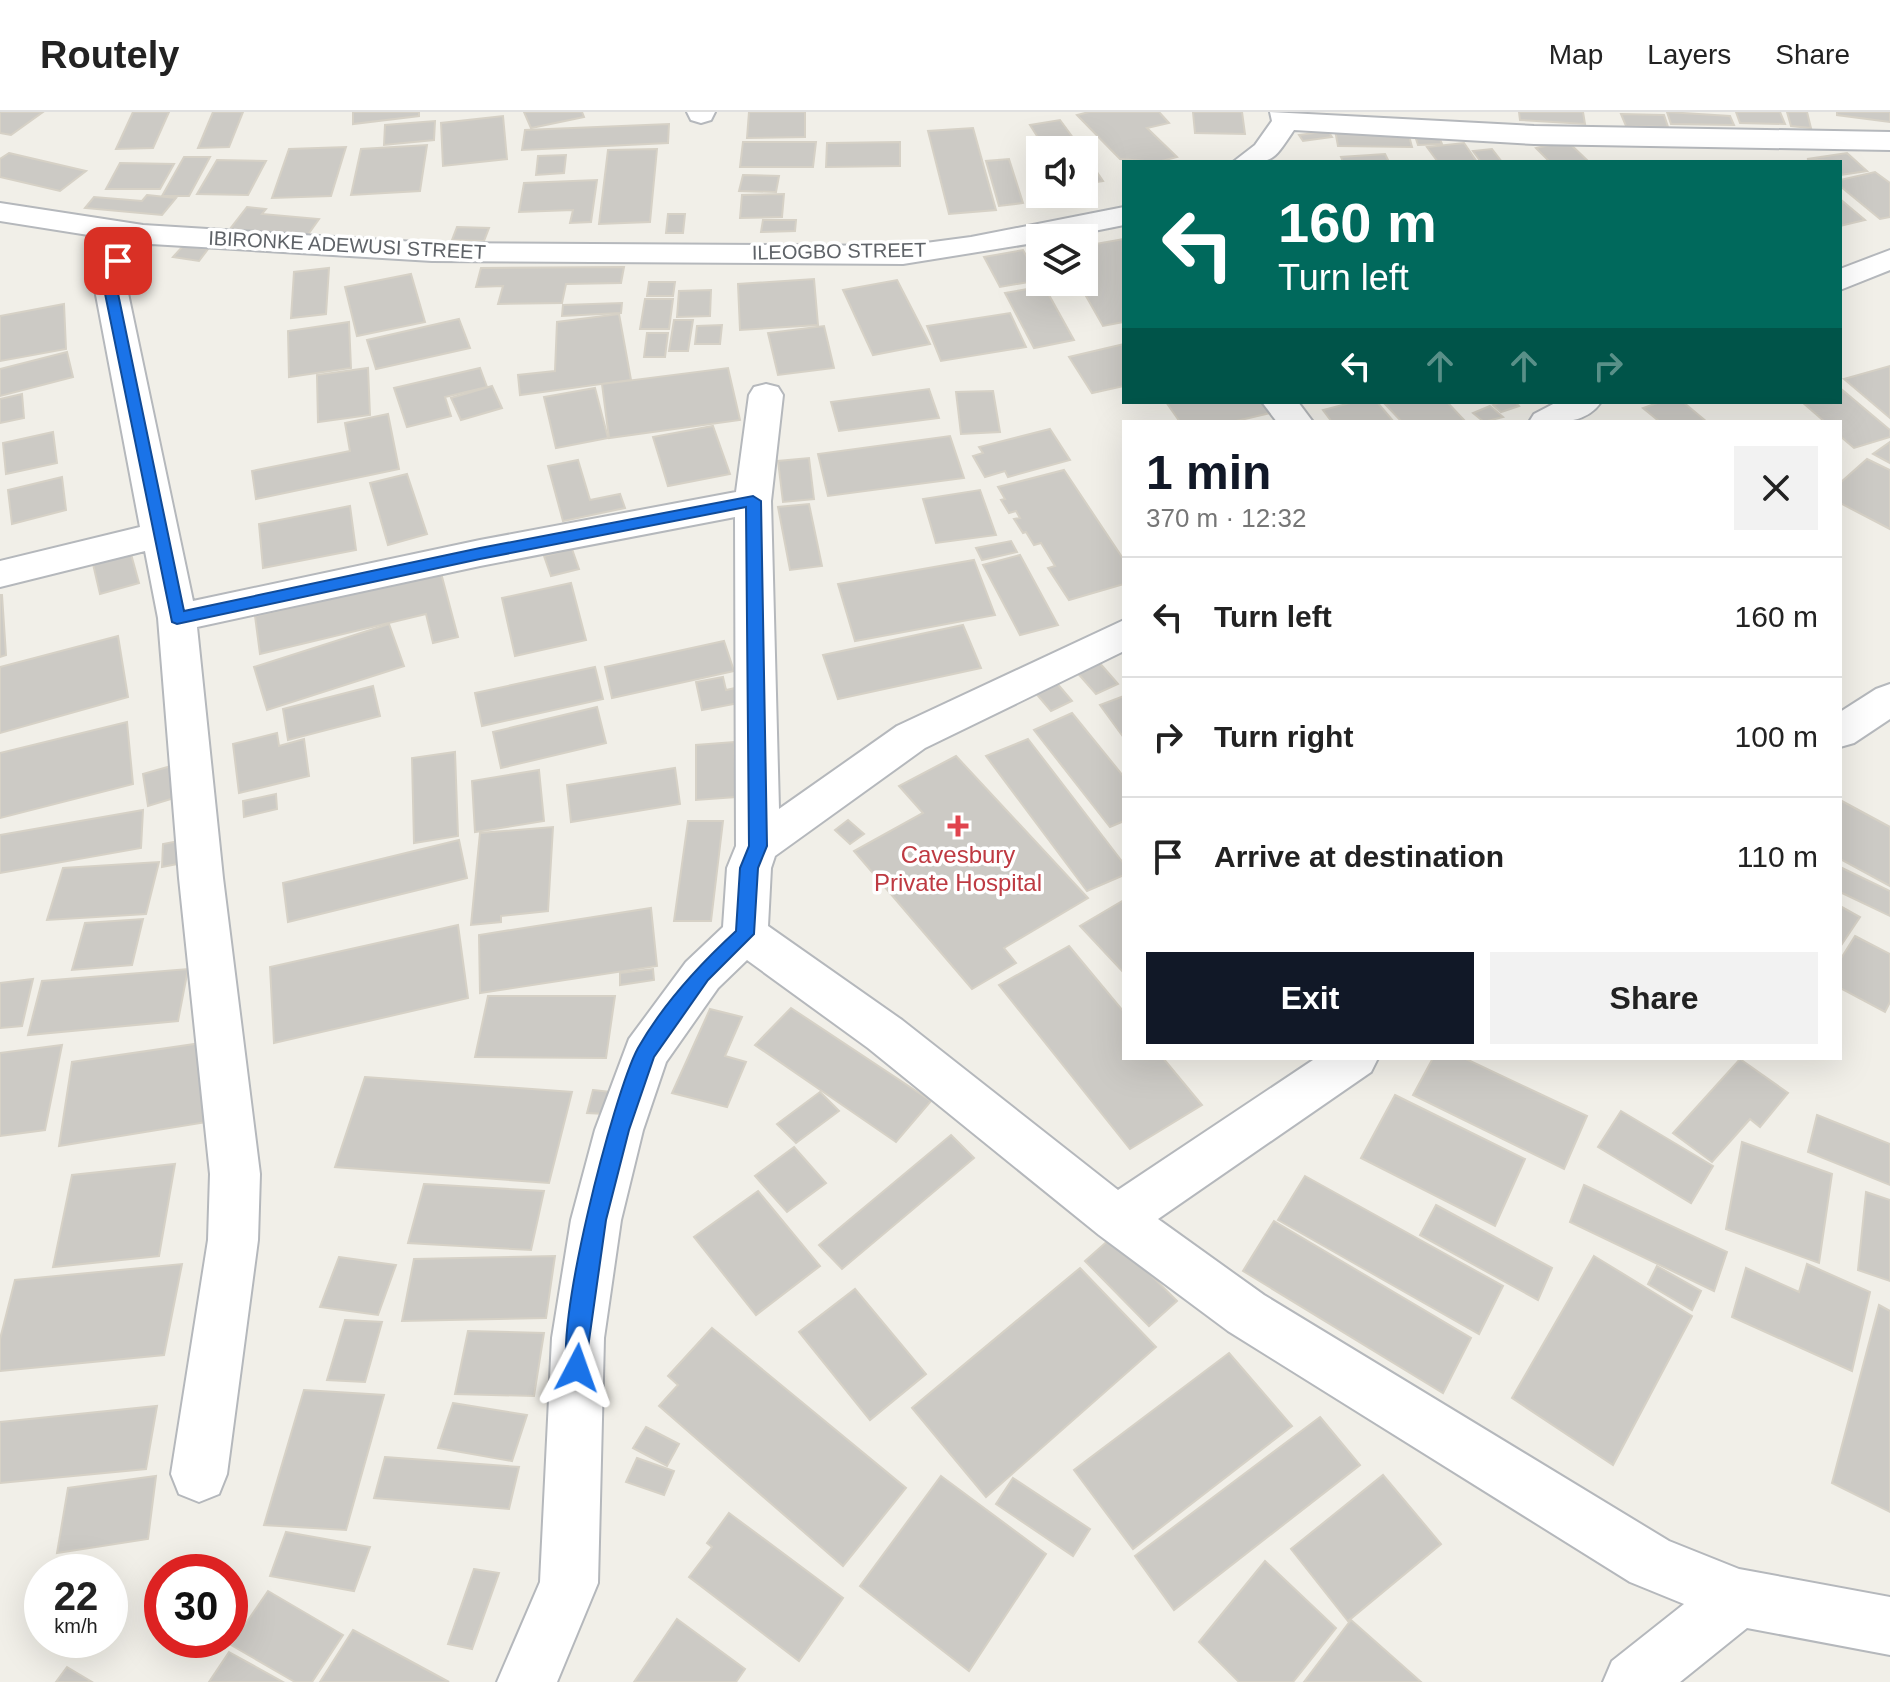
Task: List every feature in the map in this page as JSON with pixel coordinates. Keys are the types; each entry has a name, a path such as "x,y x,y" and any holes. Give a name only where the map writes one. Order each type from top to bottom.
{"street":[{"path":"1251,160 1265,151 1285,117 1534,135 1890,141"},
{"path":"1480,130 1511,160"},
{"name":"IBIRONKE ADEWUSI STREET","path":"0,212 143,234 432,252 695,252"},
{"name":"ILEOGBO STREET","path":"695,252 903,255 971,246 1122,217"},
{"path":"143,234 118,261 109,279 177,618 201,878 235,1174 233,1240 199,1474"},
{"path":"1842,279 1890,259"},
{"path":"527,1682 569,1583 578,1338 596,1220 619,1130 646,1053 702,975 745,934 749,868 758,846 753,501 766,395"},
{"path":"1281,404 1294,420"},
{"path":"1550,420 1580,404"},
{"path":"177,618 480,553 753,501"},
{"path":"0,574 162,534"},
{"path":"758,846 911,737 1122,635"},
{"path":"1842,731 1890,699"},
{"path":"745,934 885,1034 1117,1219 1246,1313 1650,1562 1739,1598 1890,1626"},
{"path":"1117,1219 1351,1060"},
{"path":"1633,1682 1739,1598"}],"building":[{"path":"0,112 43,112 11,135 0,133"},
{"path":"133,112 169,112 153,148 116,149"},
{"path":"213,112 243,112 229,147 198,148"},
{"path":"353,112 419,112 419,116 353,124"},
{"path":"524,112 582,112 584,117 531,128"},
{"path":"749,112 805,112 805,137 747,138"},
{"path":"1089,112 1159,112 1169,123 1147,128 1177,157 1166,160 1120,159 1077,115"},
{"path":"1193,112 1242,112 1245,134 1195,133"},
{"path":"1519,112 1583,112 1585,124 1520,120"},
{"path":"1667,112 1730,116 1734,125 1671,124"},
{"path":"1736,112 1780,112 1785,124 1740,123"},
{"path":"1787,112 1807,112 1811,128 1791,126"},
{"path":"1837,112 1890,112 1890,122 1837,115"},
{"path":"1621,114 1664,115 1668,127 1626,126"},
{"path":"503,116 507,159 443,166 441,123"},
{"path":"1060,120 1072,136 1037,136 1030,125"},
{"path":"435,121 434,140 384,145 385,125"},
{"path":"669,124 668,143 522,150 525,130"},
{"path":"973,128 996,210 949,214 928,131"},
{"path":"1335,130 1408,132 1412,147 1338,146"},
{"path":"1328,131 1332,137 1303,141 1299,135"},
{"path":"1437,132 1442,144 1418,145 1414,133"},
{"path":"1567,141 1587,160 1548,160 1536,148"},
{"path":"743,142 816,142 813,167 740,167"},
{"path":"900,142 900,166 826,167 827,143"},
{"path":"1464,143 1476,160 1437,160 1427,147"},
{"path":"427,145 420,191 351,195 361,149"},
{"path":"346,147 331,196 272,198 289,149"},
{"path":"657,149 650,222 599,224 608,150"},
{"path":"1492,149 1500,160 1480,160 1473,151"},
{"path":"9,153 86,171 60,191 0,177 0,159"},
{"path":"1847,153 1867,171 1842,175 1842,160 1807,159"},
{"path":"1385,154 1388,160 1342,160 1341,157"},
{"path":"566,155 564,173 536,175 538,156"},
{"path":"184,157 210,157 189,196 162,196"},
{"path":"1009,159 1023,203 999,206 986,161"},
{"path":"217,160 266,161 248,195 197,194"},
{"path":"120,163 174,164 160,189 106,189"},
{"path":"1875,172 1890,183 1890,217 1880,219 1842,188 1842,180"},
{"path":"743,175 779,176 776,192 739,191"},
{"path":"597,180 591,222 570,223 573,210 519,212 524,183"},
{"path":"784,194 782,217 740,218 742,195"},
{"path":"147,195 176,198 162,215 85,208 94,197 142,201"},
{"path":"1842,201 1865,220 1842,226"},
{"path":"247,207 266,209 262,214 319,219 307,236 230,229"},
{"path":"668,214 685,214 683,233 666,233"},
{"path":"763,220 796,220 795,231 761,232"},
{"path":"457,227 489,228 484,241 452,240"},
{"path":"1122,239 1122,322 1103,326 1086,296 1098,296 1098,244"},
{"path":"183,246 208,249 199,261 173,257"},
{"path":"1023,250 1026,255 1026,282 1000,287 984,257"},
{"path":"624,267 621,283 566,284 562,303 498,304 503,286 476,287 481,268"},
{"path":"329,268 326,314 291,318 294,272"},
{"path":"411,274 425,322 357,336 345,287"},
{"path":"814,279 818,325 740,330 738,284"},
{"path":"897,280 930,344 873,355 843,290"},
{"path":"649,282 675,282 673,296 647,296"},
{"path":"1026,289 1026,296 1050,296 1074,340 1034,348 1005,293"},
{"path":"711,290 710,316 677,317 679,291"},
{"path":"645,299 673,299 669,329 640,329"},
{"path":"622,303 621,313 562,316 563,305"},
{"path":"64,304 66,349 0,361 0,316"},
{"path":"1010,313 1026,347 941,361 927,326"},
{"path":"619,314 631,380 520,395 518,375 555,371 557,322"},
{"path":"459,319 470,348 376,369 367,340"},
{"path":"674,320 693,320 688,351 669,351"},
{"path":"349,322 351,368 289,377 288,331"},
{"path":"722,325 720,344 695,344 697,326"},
{"path":"824,326 834,368 778,375 768,333"},
{"path":"647,333 668,333 665,357 644,357"},
{"path":"1122,344 1122,386 1092,393 1069,357"},
{"path":"67,352 73,377 0,396 0,369"},
{"path":"1890,366 1890,418 1844,379"},
{"path":"368,368 370,415 318,422 317,375"},
{"path":"480,368 487,387 445,397 451,416 407,427 394,388"},
{"path":"728,368 740,420 609,438 602,384"},
{"path":"492,386 502,408 461,420 451,398"},
{"path":"595,388 608,438 556,448 544,397"},
{"path":"929,389 939,418 839,431 831,402"},
{"path":"1842,390 1890,430 1890,437 1854,448 1842,438 1842,420 1823,420 1804,404 1842,404"},
{"path":"993,391 1000,432 961,434 956,392"},
{"path":"22,394 24,418 0,423 0,399"},
{"path":"1167,404 1263,404 1270,413 1240,420 1179,420"},
{"path":"1346,404 1379,404 1392,420 1330,420 1323,410"},
{"path":"1385,404 1449,404 1464,420 1400,420"},
{"path":"1517,404 1519,406 1501,412 1493,405"},
{"path":"1654,404 1685,404 1705,420 1658,420 1643,408"},
{"path":"1490,406 1503,417 1482,420 1473,413"},
{"path":"388,414 399,469 256,499 252,471 350,451 345,423"},
{"path":"713,426 730,474 668,486 653,437"},
{"path":"1050,429 1070,460 1008,477 1005,471 985,477 973,456 983,453 979,447"},
{"path":"53,432 57,463 6,474 3,443"},
{"path":"950,436 964,478 828,496 818,454"},
{"path":"1890,442 1890,463 1873,454"},
{"path":"809,458 814,499 783,502 778,461"},
{"path":"1867,459 1890,470 1890,529 1842,504 1842,481"},
{"path":"578,460 590,500 620,494 625,508 563,521 548,466"},
{"path":"1064,470 1122,557 1122,585 1069,600 1048,568 1055,566 1041,543 1034,545 1026,532 1023,533 1014,519 1020,518 1016,511 1009,513 998,487"},
{"path":"407,474 427,534 388,545 370,483"},
{"path":"62,477 66,510 12,524 8,490"},
{"path":"980,490 996,535 936,543 923,499"},
{"path":"809,504 822,566 790,570 778,507"},
{"path":"350,506 356,550 263,568 259,524"},
{"path":"1011,541 1017,552 982,560 976,548"},
{"path":"572,549 579,569 551,576 544,556"},
{"path":"131,554 139,583 100,594 93,564"},
{"path":"1020,555 1058,625 1020,635 983,565"},
{"path":"974,560 995,615 855,641 838,584"},
{"path":"441,573 458,637 433,643 426,614 260,654 255,616"},
{"path":"571,583 586,640 515,656 502,598"},
{"path":"0,595 6,655 0,657"},
{"path":"389,624 404,666 267,710 254,667"},
{"path":"963,625 981,668 838,699 823,655"},
{"path":"118,636 128,697 0,733 0,667"},
{"path":"724,641 734,671 612,698 605,667"},
{"path":"1097,660 1118,684 1096,694 1075,670"},
{"path":"595,667 603,699 482,726 475,693"},
{"path":"723,677 726,690 740,687 744,702 702,710 696,682"},
{"path":"1055,681 1072,701 1051,711 1034,691"},
{"path":"373,686 380,716 288,740 283,709"},
{"path":"1122,697 1122,735 1100,705"},
{"path":"597,707 606,743 501,768 493,732"},
{"path":"1072,713 1122,775 1122,822 1110,827 1034,730"},
{"path":"127,722 133,784 0,818 0,753"},
{"path":"277,733 279,746 304,739 309,776 239,793 233,744"},
{"path":"1028,739 1122,861 1122,876 1087,891 986,756"},
{"path":"734,742 736,797 696,800 696,745"},
{"path":"455,752 458,836 414,843 412,758"},
{"path":"956,756 1088,898 1004,948 1016,963 972,989 854,851 923,813 899,786"},
{"path":"178,764 184,795 148,806 143,774"},
{"path":"675,768 680,804 571,822 567,785"},
{"path":"539,770 544,821 475,832 472,781"},
{"path":"276,794 277,809 244,817 243,801"},
{"path":"1842,801 1890,827 1890,886 1842,860"},
{"path":"143,810 141,848 0,873 0,835"},
{"path":"848,820 864,834 850,844 835,830"},
{"path":"688,821 723,821 711,921 674,921"},
{"path":"553,827 548,911 501,916 501,922 471,925 480,833"},
{"path":"189,839 188,862 162,867 163,844"},
{"path":"459,840 467,878 288,922 283,883"},
{"path":"159,862 146,914 47,920 63,868"},
{"path":"1842,868 1890,891 1890,916 1842,893"},
{"path":"1122,901 1122,971 1080,926"},
{"path":"1842,907 1860,917 1842,944"},
{"path":"651,908 657,966 480,993 479,935"},
{"path":"143,919 132,965 72,970 85,923"},
{"path":"458,925 468,998 274,1043 270,967"},
{"path":"1855,936 1890,954 1890,1002 1885,1012 1842,989 1842,957"},
{"path":"1069,946 1122,1010 1122,1060 1165,1060 1202,1105 1130,1149 999,985"},
{"path":"188,969 178,1021 28,1035 42,981"},
{"path":"653,969 654,980 620,985 620,973"},
{"path":"33,979 22,1026 0,1028 0,983"},
{"path":"488,996 615,996 606,1058 475,1057"},
{"path":"791,1008 931,1101 896,1142 755,1045"},
{"path":"710,1009 742,1017 725,1056 746,1062 727,1107 672,1093"},
{"path":"215,1041 207,1122 59,1146 72,1062"},
{"path":"62,1045 45,1130 0,1136 0,1053"},
{"path":"1432,1060 1468,1060 1587,1116 1564,1169 1413,1095"},
{"path":"1739,1060 1788,1093 1760,1127 1750,1119 1712,1162 1673,1133"},
{"path":"365,1077 572,1092 549,1183 335,1167"},
{"path":"593,1090 612,1092 606,1114 587,1113"},
{"path":"820,1092 839,1111 796,1143 777,1124"},
{"path":"1395,1095 1525,1159 1495,1226 1361,1158"},
{"path":"1621,1111 1713,1166 1691,1203 1598,1147"},
{"path":"1817,1115 1890,1144 1890,1185 1808,1152"},
{"path":"951,1135 974,1158 842,1269 819,1245"},
{"path":"1742,1142 1832,1174 1819,1263 1726,1229"},
{"path":"794,1147 826,1183 787,1212 755,1176"},
{"path":"175,1164 159,1256 53,1267 72,1175"},
{"path":"1305,1176 1503,1286 1479,1334 1278,1220"},
{"path":"424,1184 544,1191 531,1250 408,1243"},
{"path":"1584,1185 1727,1252 1714,1291 1570,1222"},
{"path":"758,1191 820,1266 756,1315 694,1237"},
{"path":"1866,1192 1890,1200 1890,1281 1858,1270"},
{"path":"1436,1205 1552,1268 1538,1300 1420,1235"},
{"path":"1274,1221 1471,1338 1443,1393 1243,1271"},
{"path":"1112,1237 1177,1301 1149,1326 1085,1261"},
{"path":"555,1256 546,1318 402,1321 414,1259"},
{"path":"1594,1256 1692,1316 1613,1465 1512,1398"},
{"path":"339,1257 396,1265 378,1315 320,1307"},
{"path":"182,1264 164,1355 0,1371 0,1339 15,1280"},
{"path":"1807,1264 1870,1292 1852,1371 1732,1317 1746,1268 1799,1292"},
{"path":"1657,1266 1701,1291 1692,1310 1648,1284"},
{"path":"1080,1268 1156,1347 986,1497 912,1408"},
{"path":"855,1289 926,1374 870,1420 799,1332"},
{"path":"1879,1305 1890,1311 1890,1512 1832,1483"},
{"path":"345,1320 382,1322 365,1382 327,1380"},
{"path":"712,1328 906,1488 843,1566 659,1406 678,1385 668,1376"},
{"path":"468,1331 544,1333 534,1396 455,1394"},
{"path":"1229,1353 1292,1426 1133,1549 1074,1470"},
{"path":"304,1390 384,1395 346,1530 264,1525"},
{"path":"453,1403 527,1415 512,1461 438,1448"},
{"path":"157,1406 146,1469 0,1483 0,1422"},
{"path":"1320,1417 1360,1465 1174,1610 1135,1556"},
{"path":"646,1427 679,1444 667,1466 633,1448"},
{"path":"385,1457 519,1467 509,1509 374,1498"},
{"path":"637,1458 674,1471 664,1495 626,1482"},
{"path":"1383,1475 1441,1544 1348,1621 1291,1549"},
{"path":"156,1476 148,1539 57,1553 68,1488"},
{"path":"941,1476 1046,1554 969,1671 860,1586"},
{"path":"1013,1478 1090,1529 1073,1556 996,1504"},
{"path":"729,1513 843,1598 799,1661 689,1577 712,1547 707,1543"},
{"path":"286,1532 370,1547 354,1591 270,1576"},
{"path":"1265,1561 1336,1628 1293,1682 1239,1682 1199,1642"},
{"path":"474,1569 499,1573 472,1649 448,1644"},
{"path":"268,1591 343,1635 312,1682 295,1682 248,1655 248,1620"},
{"path":"677,1619 745,1669 736,1682 634,1682"},
{"path":"1351,1620 1421,1682 1304,1682"},
{"path":"353,1630 449,1682 320,1682"},
{"path":"225,1658 240,1658 283,1682 209,1682"},
{"path":"67,1667 92,1682 56,1682"}],"place":[{"name":"Cavesbury Private Hospital","path":"958,826"}],"route":[{"path":"118,261 109,279 177,618 480,553 753,501 758,846 749,868 745,934 702,975 646,1053 619,1130 596,1220 578,1338 577,1368"}]}
